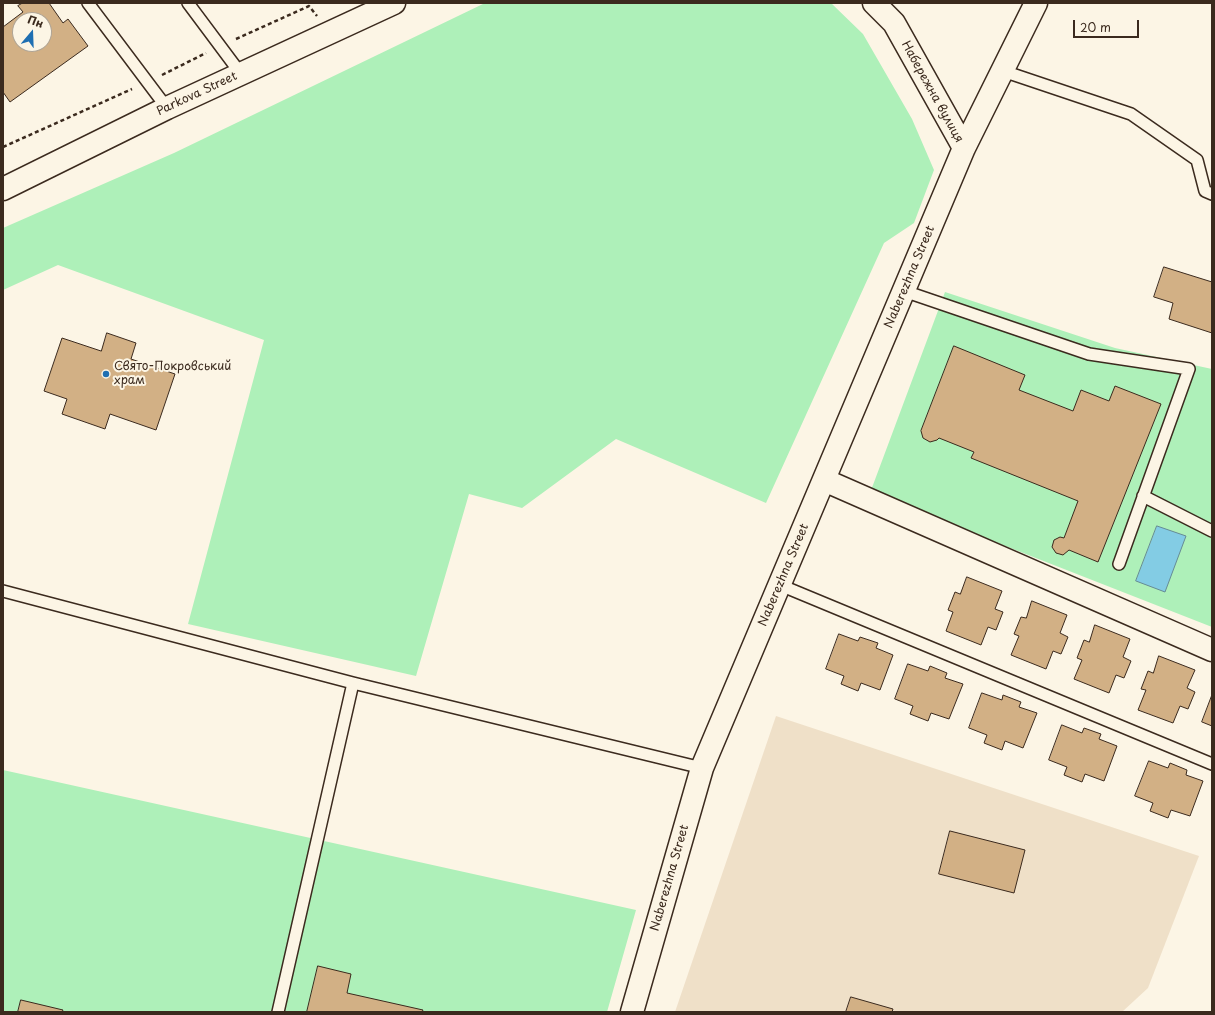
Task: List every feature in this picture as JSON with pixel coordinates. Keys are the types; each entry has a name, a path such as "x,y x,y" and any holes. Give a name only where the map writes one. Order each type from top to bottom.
{"street":[{"name":"Parkova Street","path":"3,189 167,108 394,3"},
{"name":"Набережна вулиця","path":"874,3 894,23 964,148"},
{"name":"Набережна вулиця","path":"964,148 1036,3"},
{"name":"Naberezhna Street","path":"632,1012 702,768 964,148"},
{"path":"824,480 1212,650"}],"lane":[{"path":"88,3 167,108"},
{"path":"188,3 241,74"},
{"path":"1003,71 1132,114 1197,160 1205,192 1212,194"},
{"path":"904,291 1088,354 1189,369 1119,564"},
{"path":"1143,496 1212,532"},
{"path":"780,585 1212,764"},
{"path":"3,591 353,683 702,768"},
{"path":"278,1012 353,683"}],"path":[{"path":"3,147 148,82 220,46 309,6 330,33"}],"shaded area":[{"path":"776,716 1199,856 1148,988 1122,1012 675,1012"}],"green space":[{"path":"485,3 831,3 863,34 912,119 934,170 914,223 884,243 766,503 616,439 522,508 469,494 416,676 188,624 264,340 58,265 3,290 3,228 174,153"},
{"path":"945,292 1115,348 1212,369 1212,627 870,493"},
{"path":"3,770 636,910 607,1012 3,1012"}],"water":[{"path":"1157,526 1186,536 1165,592 1136,581"}],"building":[{"path":"23,3 49,3 63,23 68,19 88,46 10,102 3,92 3,27 12,20 12,52 52,52 52,12 23,12 18,6"},
{"path":"1164,267 1212,282 1212,333 1169,319 1173,303 1154,297"},
{"path":"107,333 136,343 131,359 175,374 156,430 110,414 105,429 62,414 67,399 44,391 62,338 101,351"},
{"path":"954,346 1025,375 1019,390 1073,411 1081,390 1109,401 1115,386 1161,404 1098,562 1069,550 1063,555 1056,553 1052,547 1054,540 1060,537 1064,538 1078,501 971,458 974,452 939,438 930,442 923,438 921,431"},
{"path":"967,577 1002,591 995,609 1003,612 996,630 988,627 981,645 946,631 953,612 948,610 955,592 960,594"},
{"path":"1032,601 1067,615 1060,633 1068,637 1061,654 1053,651 1046,669 1011,655 1019,636 1014,634 1021,617 1026,618"},
{"path":"1095,625 1130,639 1123,657 1131,661 1124,678 1116,675 1109,693 1074,679 1082,660 1077,658 1084,640 1089,642"},
{"path":"839,634 858,641 860,637 878,643 876,648 893,655 880,690 861,683 858,691 841,684 844,676 826,669"},
{"path":"1159,656 1195,670 1187,688 1195,692 1188,709 1180,706 1173,723 1138,710 1146,690 1141,689 1148,671 1153,673"},
{"path":"908,664 928,671 930,666 947,673 945,678 963,684 949,719 931,713 928,721 910,714 913,706 895,699"},
{"path":"982,693 1002,700 1003,695 1021,702 1019,707 1037,713 1023,748 1005,741 1002,750 984,743 987,735 969,728"},
{"path":"1212,695 1212,726 1202,722"},
{"path":"1062,725 1082,733 1084,728 1101,734 1099,739 1117,746 1104,781 1085,774 1082,782 1064,775 1067,767 1049,760"},
{"path":"1149,761 1168,768 1170,763 1187,770 1186,775 1203,781 1190,816 1171,810 1168,818 1150,811 1153,803 1135,796"},
{"path":"950,831 1025,850 1014,893 939,874"},
{"path":"318,966 351,974 347,993 423,1010 422,1012 307,1012"},
{"path":"851,997 893,1009 892,1012 846,1012"},
{"path":"21,1000 63,1010 62,1012 18,1012"}],"place":[{"name":"Свято-Покровський храм","path":"106,374"}]}
